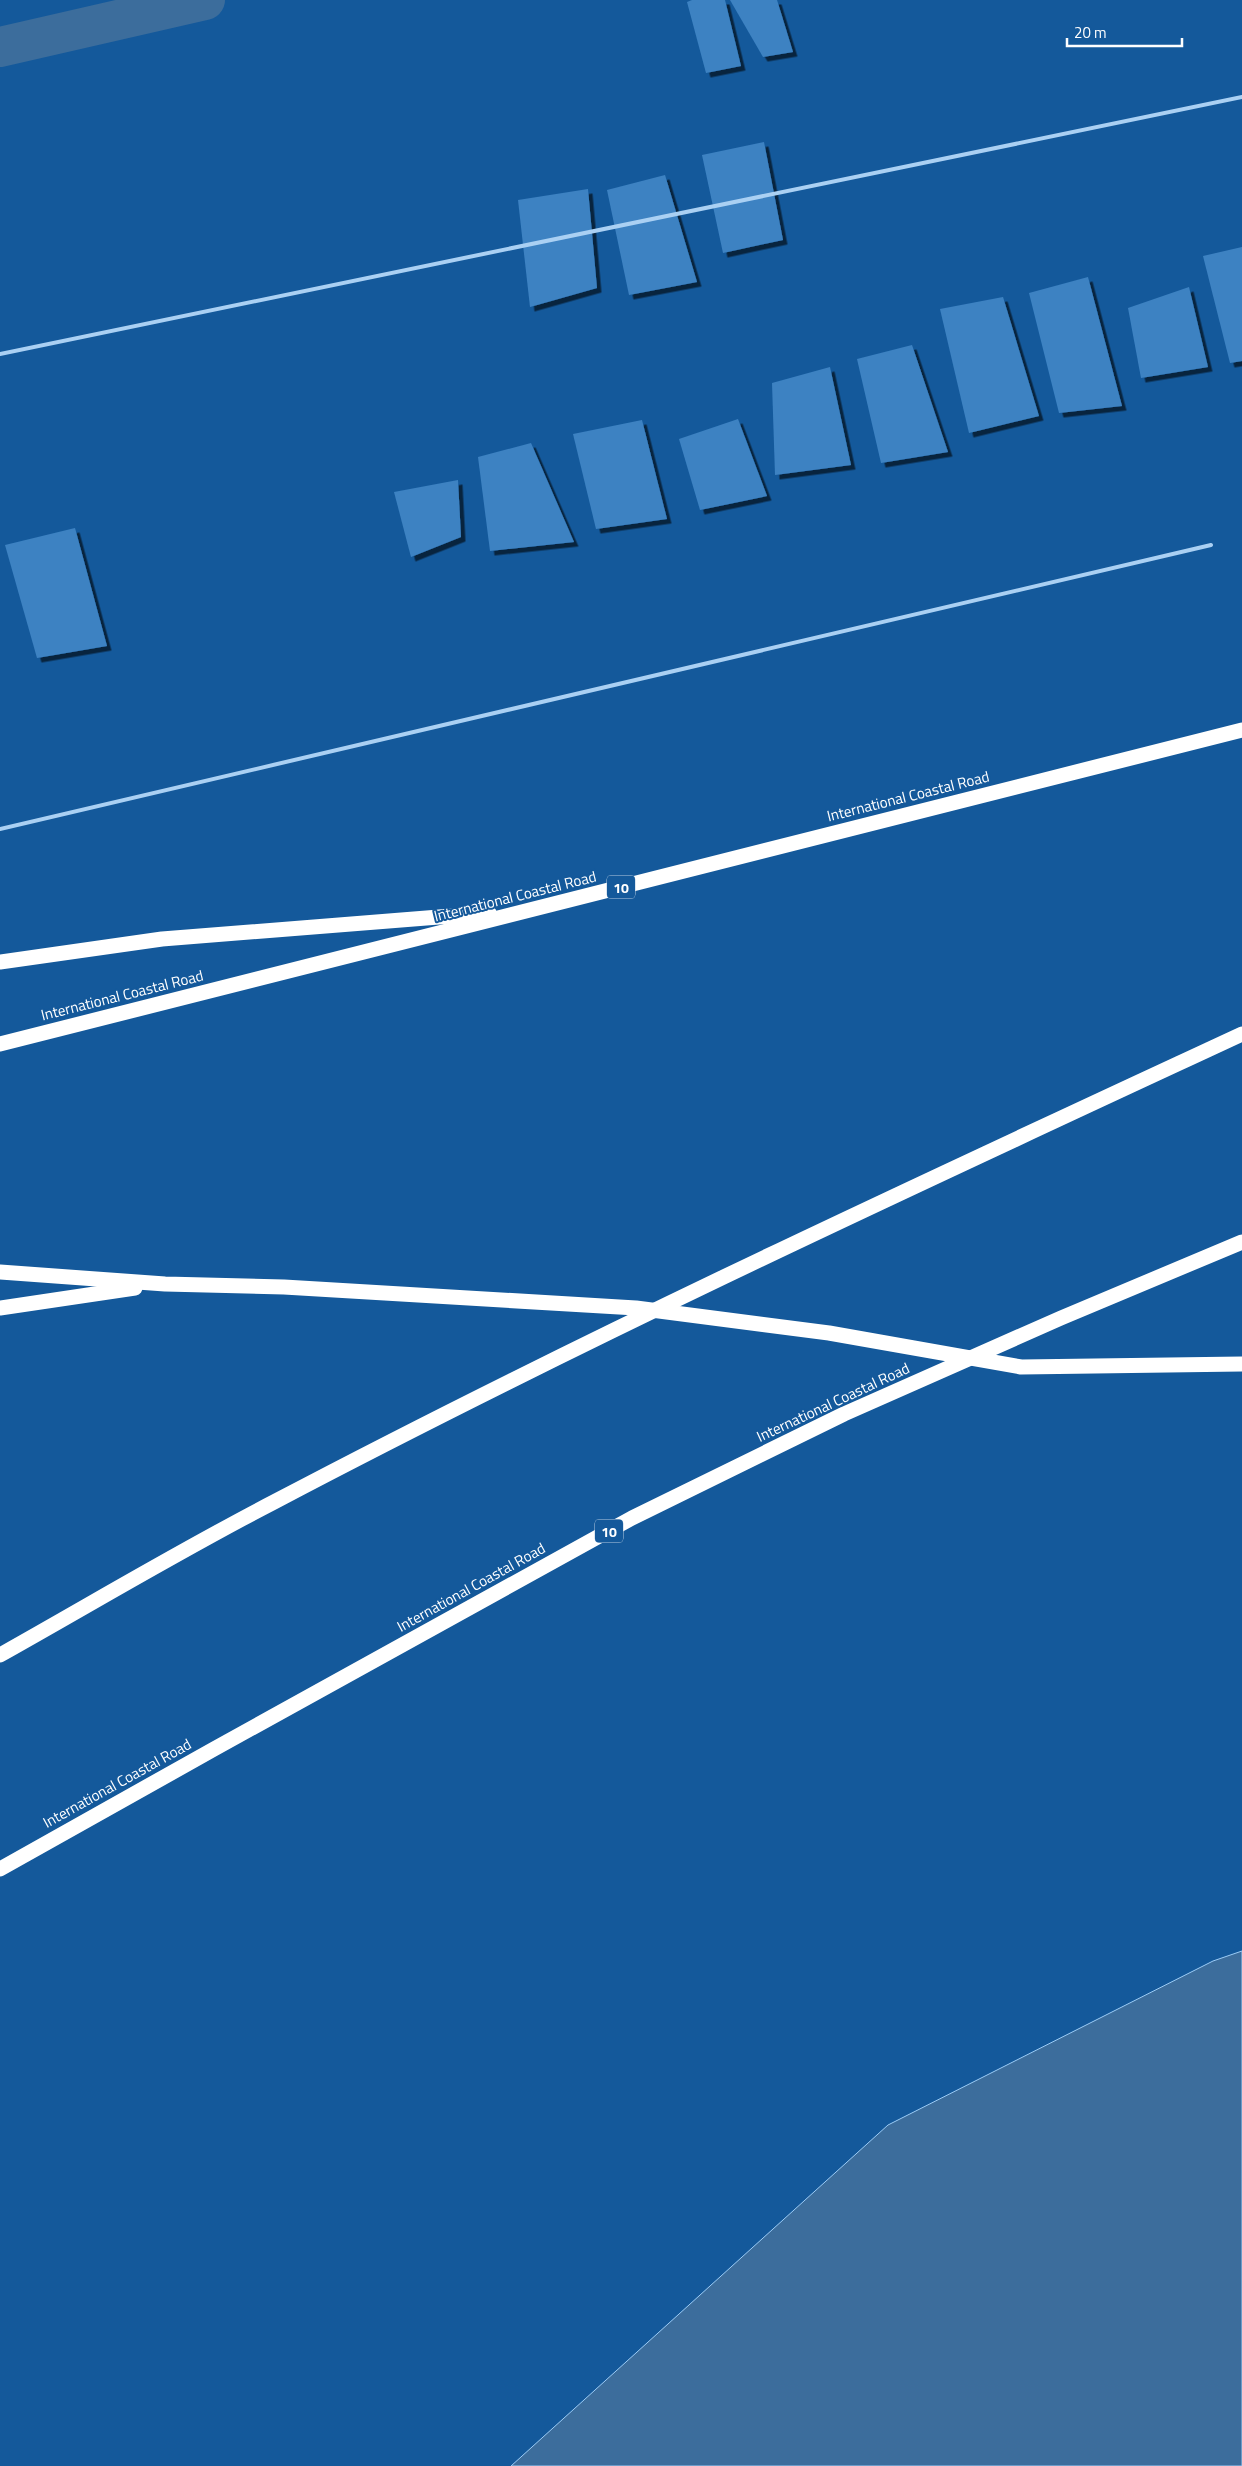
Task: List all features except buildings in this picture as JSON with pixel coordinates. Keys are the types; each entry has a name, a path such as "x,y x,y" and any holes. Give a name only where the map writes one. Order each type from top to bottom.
{"highway":[{"name":"International Coastal Road","path":"0,1044 1242,730"},
{"path":"0,962 162,939 530,910"},
{"path":"0,1655 273,1502 433,1421 916,1185 1242,1034"},
{"name":"International Coastal Road","path":"0,1869 632,1518 844,1414 1061,1318 1242,1242"},
{"name":"International Coastal Road","path":"0,1272 165,1284 294,1288 636,1308 829,1333 1021,1367 1242,1364"},
{"path":"0,1308 165,1284"}],"lane":[{"path":"0,354 1242,97"},
{"path":"0,829 1211,545"}],"water":[{"path":"1242,1951 1242,2466 511,2466 888,2125 1213,1961"}],"waterway":[{"path":"0,47 205,0"}]}
